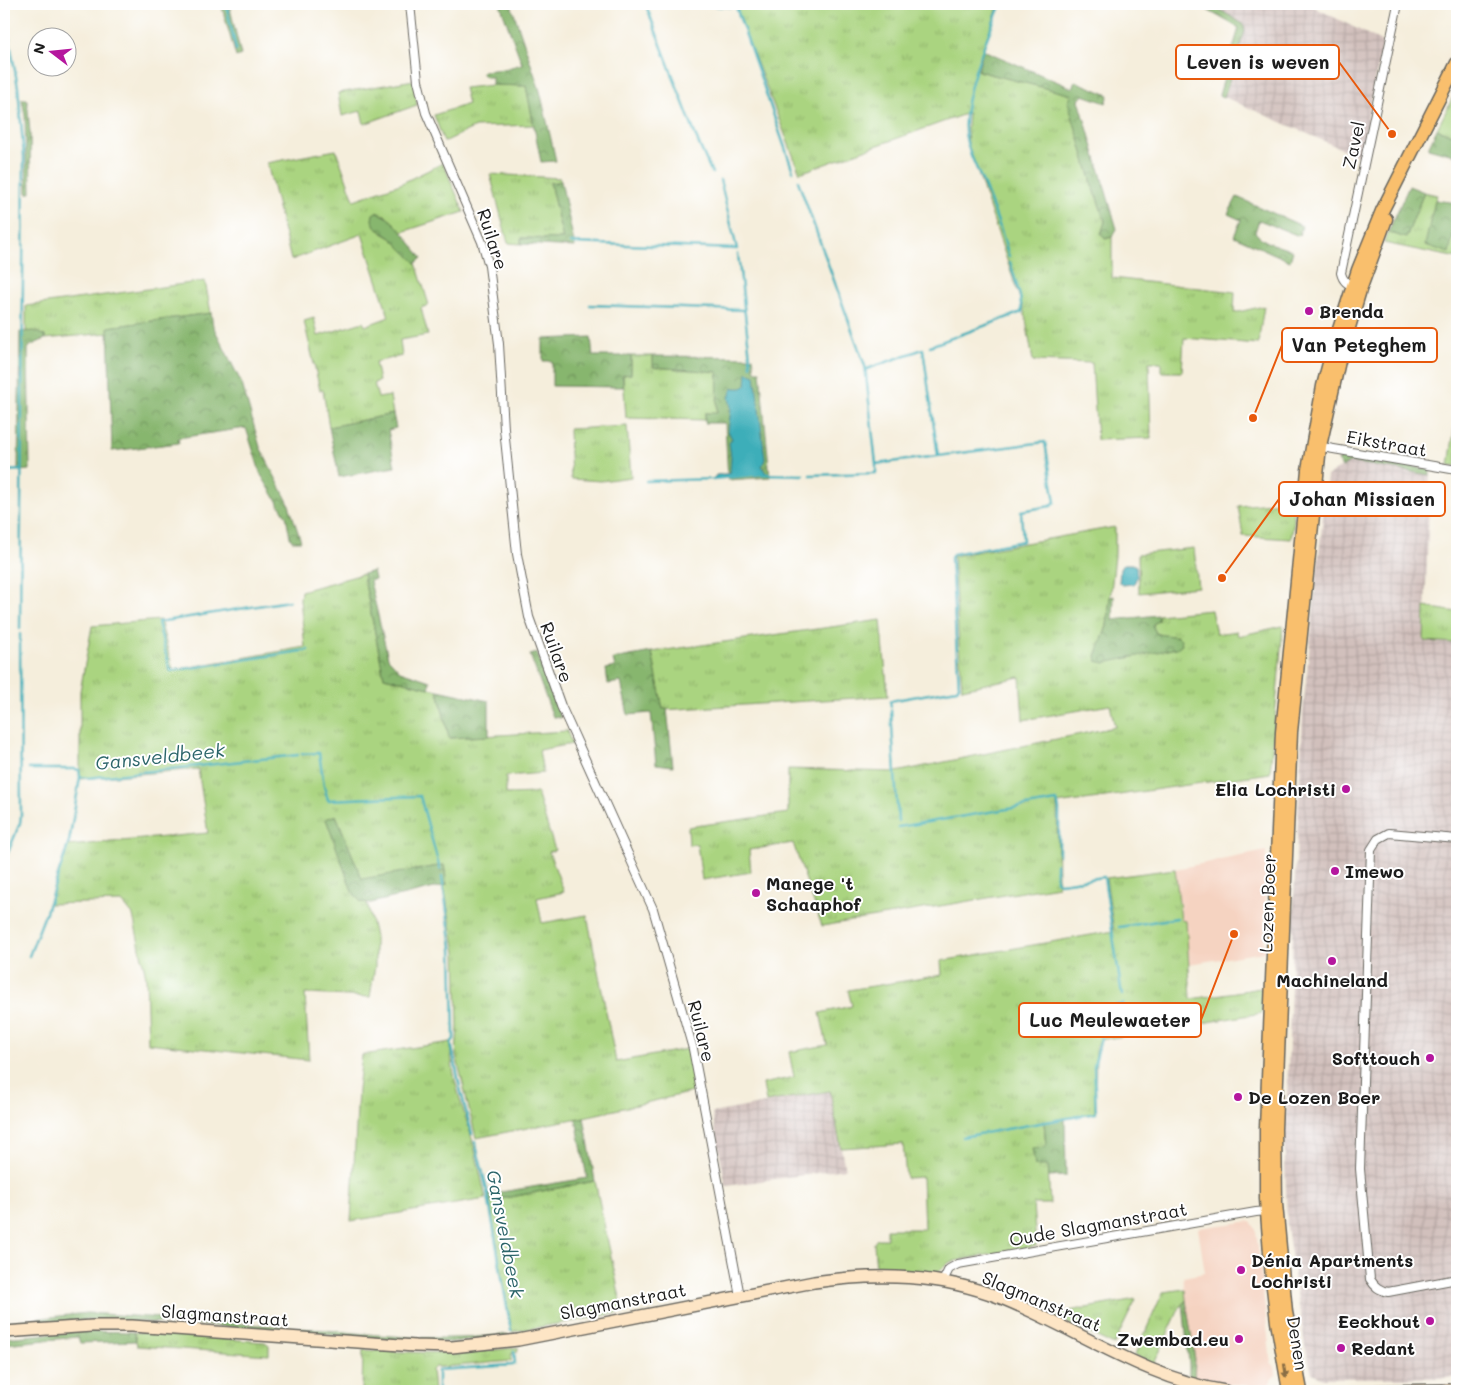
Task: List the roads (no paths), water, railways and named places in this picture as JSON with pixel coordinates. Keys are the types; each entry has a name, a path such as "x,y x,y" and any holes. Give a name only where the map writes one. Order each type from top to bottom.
{"main road":[{"path":"1316,446 1356,288 1396,194 1399,179 1457,63"},
{"name":"Lozen Boer","path":"1267,1212 1266,1128 1282,732 1316,446"},
{"name":"Lozen Boer","path":"1301,1391 1287,1321 1280,1260 1276,1204 1276,1129 1291,732 1316,446"},
{"name":"Denen","path":"1267,1212 1276,1314 1289,1391"},
{"name":"Slagmanstraat","path":"4,1332 75,1326 132,1326 414,1346 492,1344 814,1282 855,1277 906,1276 943,1281 987,1293 1015,1304 1156,1372 1198,1386 1225,1391"},
{"path":"1371,1391 1457,1390"}],"street":[{"name":"Ruilare","path":"410,4 418,81 426,113 482,242 489,266 517,554 529,617 561,706 653,909 693,1049 740,1296"},
{"name":"Zavel","path":"1356,288 1343,279 1341,273 1398,4"},
{"path":"1344,263 1362,272"},
{"name":"Eikstraat","path":"1316,446 1457,470"},
{"path":"1457,839 1389,833 1378,839 1371,850 1360,1169 1370,1279 1374,1286 1388,1292 1457,1279"},
{"name":"Oude Slagmanstraat","path":"943,1281 950,1269 958,1264 1256,1212 1267,1212"}],"water":[{"path":"747,372 755,375 765,459 762,467 767,474 713,479 716,475 730,473 731,457 729,443 732,439 728,431 731,408 729,397 733,388 742,388 746,385"},
{"path":"1123,564 1133,564 1136,566 1137,577 1134,584 1123,585 1119,583 1120,569"}],"waterway":[{"path":"226,4 236,50"},
{"path":"693,4 731,7"},
{"path":"735,4 793,171"},
{"path":"1001,4 981,53 969,92 965,128 970,152 1009,257"},
{"path":"647,8 698,142 712,173"},
{"path":"4,10 18,87 24,157 20,629"},
{"path":"571,243 737,249 720,180"},
{"path":"798,181 865,366 876,464"},
{"path":"738,254 751,366"},
{"path":"930,346 1022,312 1020,296 1010,262"},
{"path":"590,305 744,310"},
{"path":"867,369 923,349 938,456"},
{"path":"810,475 876,473 876,464 1045,442 1055,502 1051,506 1021,511 1023,541 953,554 951,558 959,686 957,689 890,701 891,706"},
{"path":"4,471 21,470"},
{"path":"646,481 713,479 763,474 804,475"},
{"path":"289,601 158,622 170,671 308,650"},
{"path":"4,862 20,823 21,815 20,634"},
{"path":"891,710 898,821"},
{"name":"Gansveldbeek","path":"302,754 319,753 328,800 420,796 440,869"},
{"name":"Gansveldbeek","path":"29,769 75,769 79,770 80,777 88,778 298,755"},
{"path":"29,956 69,842 80,777"},
{"path":"898,827 1057,801 1059,809 1059,855"},
{"path":"1056,864 1056,881 1060,883 1104,877 1122,995"},
{"name":"Gansveldbeek","path":"442,877 452,947 454,1039 451,1043 472,1134"},
{"path":"1119,927 1177,918"},
{"path":"962,1137 1096,1113 1094,1066 1101,1038 1096,1013 1097,1010 1123,1004"},
{"name":"Gansveldbeek","path":"475,1141 487,1190 511,1331"},
{"name":"Gansveldbeek","path":"438,1391 438,1370 513,1365 515,1363 514,1351"}],"place":[{"name":"Leven is weven","path":"1392,134"},
{"name":"Brenda","path":"1309,311"},
{"name":"Van Peteghem","path":"1253,418"},
{"name":"Johan Missiaen","path":"1222,578"},
{"name":"Elia Lochristi","path":"1346,789"},
{"name":"Imewo","path":"1335,871"},
{"name":"Manege 't Schaaphof","path":"756,893"},
{"name":"Luc Meulewaeter","path":"1234,934"},
{"name":"Machineland","path":"1332,961"},
{"name":"Softtouch","path":"1430,1058"},
{"name":"De Lozen Boer","path":"1238,1097"},
{"name":"Dénia Apartments Lochristi","path":"1241,1270"},
{"name":"Eeckhout","path":"1430,1321"},
{"name":"Zwembad.eu","path":"1239,1339"},
{"name":"Redant","path":"1341,1348"}]}
